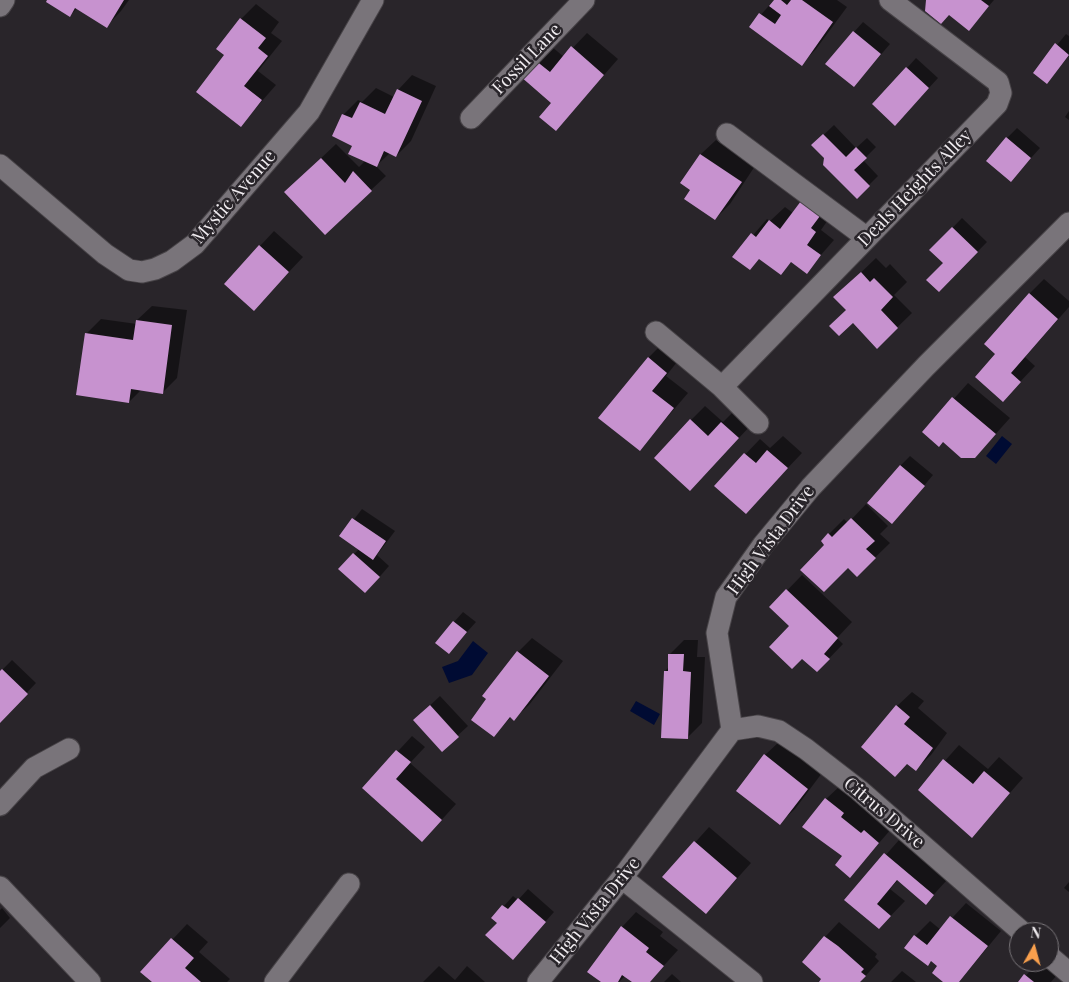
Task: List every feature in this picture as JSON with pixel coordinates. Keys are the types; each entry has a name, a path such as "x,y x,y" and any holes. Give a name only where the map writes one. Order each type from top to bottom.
{"street":[{"path":"0,6 4,0"},
{"name":"Mystic Avenue","path":"0,165 105,254 129,270 142,272 155,269 172,261 194,244 309,112 373,0"},
{"name":"Fossil Lane","path":"470,118 584,0"},
{"name":"Deals Heights Alley","path":"722,387 997,104 1001,93 998,82 890,0"},
{"path":"727,134 867,238"},
{"name":"High Vista Drive","path":"538,982 622,878 732,730 717,633 726,597 763,545 812,487 926,366 1069,223"},
{"path":"656,332 722,387 758,423"},
{"name":"Citrus Drive","path":"732,730 758,726 779,731 806,749 859,790 1011,922"},
{"path":"0,805 34,768 69,749"},
{"path":"622,878 752,982"},
{"path":"275,982 348,884"},
{"path":"0,887 90,982"},
{"path":"1059,964 1069,973"}],"water":[{"path":"1002,436 1012,444 996,464 986,456"},
{"path":"473,641 488,653 472,675 449,683 442,667 458,661"},
{"path":"636,701 660,714 654,725 630,711"}],"building":[{"path":"47,0 124,0 107,28 75,8 70,17 46,2"},
{"path":"774,0 781,0 787,5 791,0 802,0 833,22 802,66 749,27 759,13 775,24 781,15 769,6"},
{"path":"926,0 981,0 989,6 969,31 949,15 941,24 925,11"},
{"path":"240,18 266,38 258,48 268,56 244,86 262,100 241,127 196,92 224,55 216,49"},
{"path":"853,31 881,54 854,87 825,64"},
{"path":"1055,43 1069,55 1047,84 1033,73"},
{"path":"571,46 604,75 556,131 539,117 551,103 520,76 535,60 550,72"},
{"path":"906,67 929,88 895,126 872,104"},
{"path":"397,89 422,101 396,157 384,151 377,167 348,154 352,146 332,136 342,114 352,118 360,102 385,114"},
{"path":"823,134 846,157 856,147 867,158 854,170 870,186 857,199 823,165 824,158 811,145"},
{"path":"1006,137 1031,158 1011,182 986,161"},
{"path":"700,154 742,182 715,220 684,199 690,190 680,183"},
{"path":"321,158 345,183 353,171 372,191 325,235 284,192"},
{"path":"801,201 820,216 811,228 816,232 807,245 821,255 807,274 791,262 781,275 759,259 750,270 732,257 751,233 756,237 769,220 780,229"},
{"path":"952,227 978,252 939,292 926,280 943,263 929,250"},
{"path":"259,245 289,272 254,311 224,284"},
{"path":"861,272 870,282 874,278 893,297 881,310 898,328 877,349 853,323 839,336 829,326 846,310 833,297"},
{"path":"1029,293 1058,319 1011,373 1021,382 1003,402 975,377 995,354 984,344"},
{"path":"136,320 172,325 163,394 131,389 129,403 76,395 85,333 133,340"},
{"path":"648,357 667,373 652,391 674,408 640,451 598,418"},
{"path":"952,397 996,434 975,458 961,458 943,442 939,447 922,432"},
{"path":"690,419 708,436 721,422 739,438 690,491 654,458"},
{"path":"767,450 788,468 746,514 714,486 744,453 756,463"},
{"path":"900,465 925,486 892,524 867,503"},
{"path":"352,518 386,541 373,560 339,536"},
{"path":"851,518 875,541 866,549 876,558 857,577 848,568 824,592 800,570 824,545 821,541 828,533 832,537"},
{"path":"353,553 380,577 365,593 338,569"},
{"path":"786,589 838,638 824,654 830,659 817,672 802,659 792,669 769,647 789,626 769,607"},
{"path":"453,621 467,632 449,654 435,643"},
{"path":"517,651 549,676 514,721 510,717 494,737 471,720 486,699 482,696"},
{"path":"668,654 684,654 683,671 691,672 688,739 661,738 664,671 668,671"},
{"path":"2,669 28,694 0,723 0,671"},
{"path":"430,705 459,737 442,752 413,720"},
{"path":"896,705 910,717 904,724 933,748 916,771 907,764 895,777 861,747"},
{"path":"396,750 411,762 396,779 442,820 422,842 362,788"},
{"path":"764,754 808,789 780,825 736,791"},
{"path":"943,759 973,784 984,771 1010,793 972,838 918,790"},
{"path":"825,798 844,813 841,817 861,833 864,830 879,843 850,878 835,865 842,856 802,827"},
{"path":"694,841 737,878 706,914 662,877"},
{"path":"884,853 934,895 926,905 897,880 877,904 891,916 879,929 844,900"},
{"path":"518,898 546,922 513,960 485,935 497,923 491,918 502,905 508,909"},
{"path":"950,916 988,946 959,982 943,982 932,973 937,966 931,961 928,966 904,948 914,935 927,945"},
{"path":"621,926 649,948 646,952 664,966 650,982 632,982 622,975 618,982 601,982 587,972"},
{"path":"824,936 864,969 861,972 866,976 860,982 819,982 821,979 802,962"},
{"path":"171,938 194,958 185,968 201,982 152,982 140,972"},
{"path":"1024,974 1034,982 1018,982"}]}
